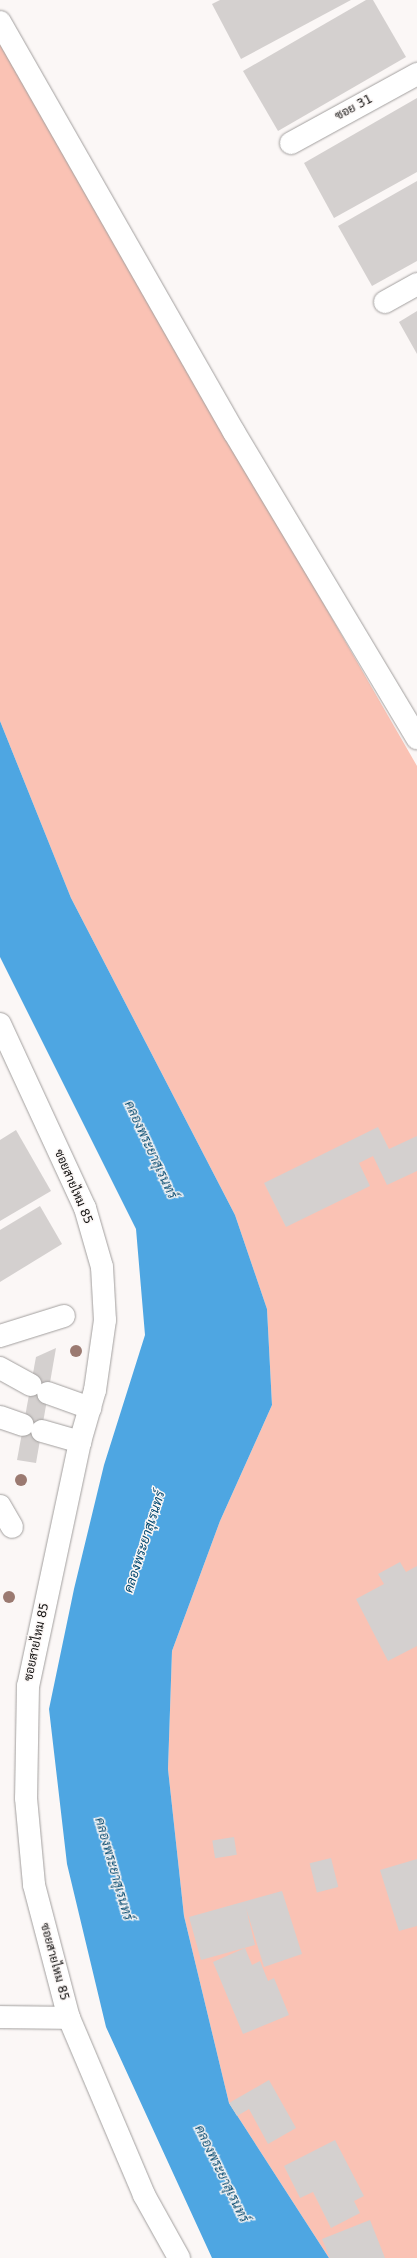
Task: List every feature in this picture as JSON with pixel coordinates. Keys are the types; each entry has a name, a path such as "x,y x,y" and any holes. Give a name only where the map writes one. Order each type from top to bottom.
{"street":[{"path":"0,22 234,432 417,738"},
{"name":"ซอย 31","path":"292,142 417,74"},
{"path":"385,302 417,284"},
{"name":"ซอยสายไหม 85","path":"0,1024 85,1208 102,1267 105,1320 95,1390 80,1442 28,1686 26,1798 34,1885 69,2018 144,2195 179,2258"},
{"path":"0,1336 64,1316"},
{"path":"0,1368 40,1389 90,1408"},
{"path":"0,1417 80,1442"},
{"path":"0,1506 12,1527"},
{"path":"0,2017 69,2018"}],"shaded area":[{"path":"0,41 417,766 417,2258 329,2258 229,2103 184,1916 168,1769 172,1651 220,1521 272,1405 267,1309 235,1215 71,898 0,721"}],"water":[{"name":"คลองพระยาสุเรนทร์","path":"0,721 71,898 235,1215 267,1309 272,1405 220,1521 172,1651 168,1769 184,1916 229,2103 329,2258 212,2258 106,2027 67,1864 49,1709 74,1589 104,1465 145,1335 136,1229 0,957"}],"building":[{"path":"220,0 351,0 241,59 212,4"},
{"path":"366,0 373,0 406,57 278,131 243,71"},
{"path":"417,98 417,172 334,218 304,163"},
{"path":"417,181 417,261 372,286 338,226"},
{"path":"417,311 417,354 399,322"},
{"path":"378,1127 389,1149 417,1136 417,1171 387,1185 373,1156 359,1163 370,1186 286,1227 264,1183"},
{"path":"16,1130 51,1191 0,1221 0,1140"},
{"path":"40,1206 62,1244 0,1282 0,1230"},
{"path":"56,1348 36,1463 17,1460 36,1357"},
{"path":"400,1562 406,1572 417,1566 417,1646 388,1661 356,1599 384,1584 378,1574"},
{"path":"234,1837 237,1855 215,1858 212,1840"},
{"path":"331,1858 338,1887 317,1892 310,1863"},
{"path":"417,1859 417,1926 399,1931 380,1870"},
{"path":"282,1891 302,1954 264,1967 246,1908 255,1945 201,1960 189,1917"},
{"path":"245,1948 252,1965 260,1961 268,1981 274,1978 289,2015 243,2034 213,1962"},
{"path":"269,2080 296,2128 268,2144 249,2109 237,2116 229,2103"},
{"path":"335,2140 364,2196 354,2201 360,2213 331,2228 313,2192 300,2198 284,2166"},
{"path":"370,2220 385,2258 330,2258 322,2239"}]}
